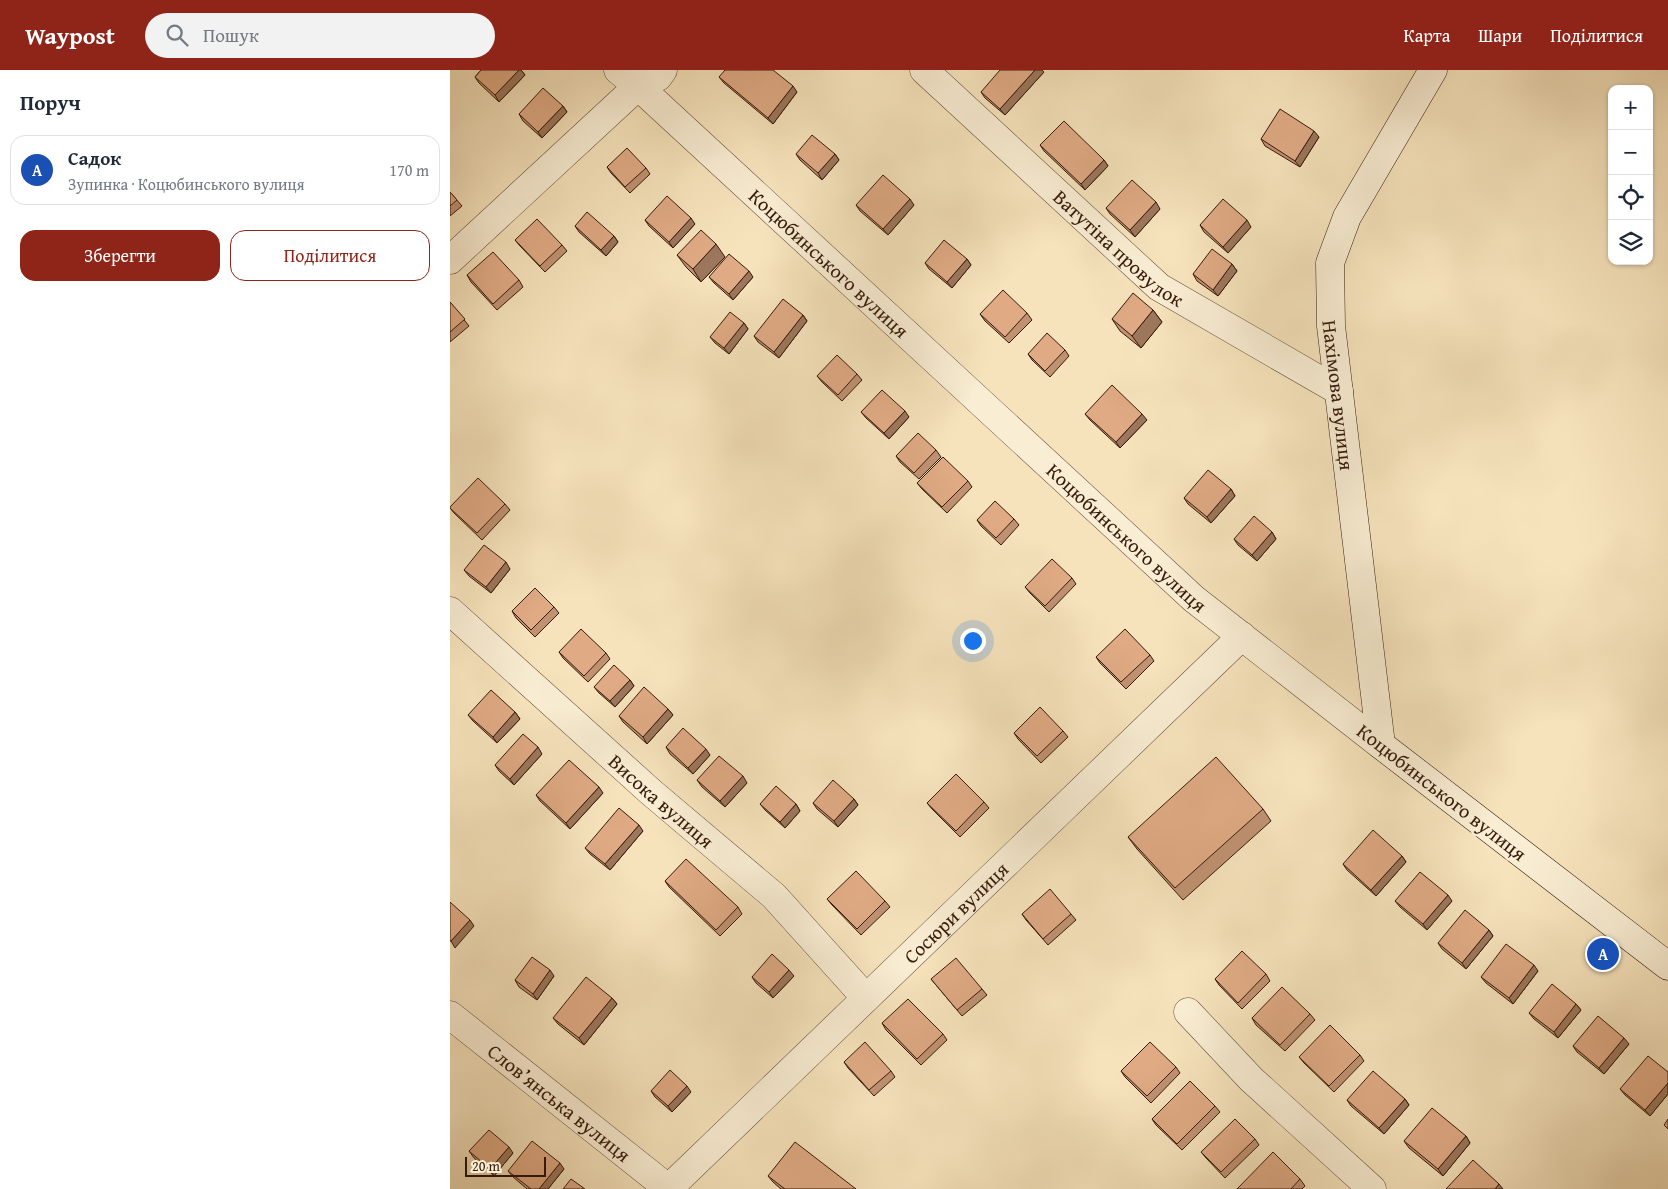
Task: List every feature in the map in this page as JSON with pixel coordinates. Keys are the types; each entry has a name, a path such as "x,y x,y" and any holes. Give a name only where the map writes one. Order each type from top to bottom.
{"street":[{"path":"450,260 628,78 658,77 663,70"},
{"name":"Ватутіна провулок","path":"924,70 1159,287 1338,391"},
{"name":"Нахімова вулиця","path":"1381,745 1331,326 1330,263 1348,217 1433,70"},
{"name":"Коцюбинського вулиця","path":"628,78 1194,599 1668,966"},
{"name":"Висока вулиця","path":"450,610 652,793 774,896 866,998"},
{"name":"Сосюри вулиця","path":"668,1189 1242,636"},
{"path":"1188,1012 1251,1079 1372,1189"},
{"name":"Слов’янська вулиця","path":"450,1015 668,1189"}],"building":[{"path":"481,70 519,70 495,95 475,77"},
{"path":"725,70 773,70 793,86 768,118 719,77"},
{"path":"1000,70 1035,70 1000,109 981,92"},
{"path":"543,88 563,106 538,132 519,114"},
{"path":"1280,109 1314,131 1295,161 1261,139"},
{"path":"1064,121 1104,160 1081,184 1040,145"},
{"path":"812,135 835,154 818,173 796,154"},
{"path":"627,148 646,168 625,187 607,167"},
{"path":"883,175 910,199 883,229 856,205"},
{"path":"1132,180 1156,202 1130,230 1106,208"},
{"path":"450,192 457,200 450,206"},
{"path":"667,196 691,218 669,242 645,220"},
{"path":"1223,199 1247,220 1223,247 1200,225"},
{"path":"587,212 614,236 601,250 575,226"},
{"path":"537,219 562,245 540,266 515,240"},
{"path":"701,230 716,244 693,269 677,255"},
{"path":"944,240 967,259 947,282 925,263"},
{"path":"1212,249 1232,264 1213,290 1193,274"},
{"path":"493,252 519,280 493,304 467,275"},
{"path":"729,254 749,271 729,294 709,277"},
{"path":"1003,290 1027,313 1005,337 980,314"},
{"path":"1133,293 1153,310 1132,336 1112,319"},
{"path":"783,299 803,315 774,352 754,336"},
{"path":"450,302 465,319 450,332"},
{"path":"730,312 744,323 724,348 710,337"},
{"path":"1047,333 1065,350 1045,371 1028,354"},
{"path":"837,355 857,374 838,395 817,376"},
{"path":"1112,385 1142,414 1116,442 1085,414"},
{"path":"882,390 905,411 884,433 861,412"},
{"path":"918,433 936,450 914,473 896,456"},
{"path":"943,457 968,481 942,507 917,483"},
{"path":"1208,470 1231,489 1207,517 1184,498"},
{"path":"478,478 505,504 477,533 450,507"},
{"path":"995,501 1014,519 996,538 977,520"},
{"path":"1254,516 1272,532 1252,555 1234,539"},
{"path":"484,545 506,562 486,587 464,570"},
{"path":"1052,559 1072,578 1045,606 1025,587"},
{"path":"535,588 554,607 531,630 512,611"},
{"path":"581,629 606,653 584,676 559,652"},
{"path":"1125,629 1150,655 1121,682 1096,657"},
{"path":"614,665 630,680 610,701 594,687"},
{"path":"644,687 668,709 643,737 619,716"},
{"path":"491,690 515,712 493,737 468,715"},
{"path":"1040,707 1063,731 1037,756 1014,733"},
{"path":"683,728 706,749 688,768 666,747"},
{"path":"523,734 538,747 510,779 495,765"},
{"path":"719,756 743,776 720,801 697,780"},
{"path":"1216,757 1263,809 1175,888 1128,837"},
{"path":"569,760 599,787 566,823 536,795"},
{"path":"956,774 984,802 956,831 927,803"},
{"path":"833,780 854,799 834,821 813,803"},
{"path":"776,786 796,804 780,822 760,804"},
{"path":"619,808 639,825 605,864 585,848"},
{"path":"1373,830 1402,856 1371,890 1343,864"},
{"path":"686,859 738,907 716,930 665,881"},
{"path":"856,871 885,901 857,929 827,899"},
{"path":"1420,872 1448,895 1423,924 1395,901"},
{"path":"1050,889 1071,914 1043,939 1022,914"},
{"path":"450,902 470,920 451,941 450,941"},
{"path":"1465,910 1489,930 1462,963 1438,943"},
{"path":"1506,944 1534,965 1509,998 1481,977"},
{"path":"1242,951 1266,974 1238,1003 1215,979"},
{"path":"772,954 789,970 769,992 752,977"},
{"path":"532,957 550,970 533,994 515,980"},
{"path":"956,958 982,989 957,1010 931,979"},
{"path":"586,977 612,998 579,1038 553,1018"},
{"path":"1552,984 1576,1004 1554,1032 1529,1013"},
{"path":"1282,987 1310,1014 1280,1045 1252,1018"},
{"path":"908,999 943,1034 917,1059 882,1023"},
{"path":"1598,1016 1624,1038 1599,1068 1573,1046"},
{"path":"1330,1025 1360,1055 1329,1086 1299,1057"},
{"path":"865,1042 891,1071 869,1090 844,1062"},
{"path":"1150,1042 1176,1067 1147,1096 1121,1071"},
{"path":"1648,1056 1668,1072 1668,1083 1645,1110 1620,1089"},
{"path":"670,1070 687,1086 668,1106 651,1091"},
{"path":"1373,1071 1405,1099 1379,1128 1347,1100"},
{"path":"1190,1081 1215,1106 1177,1144 1152,1119"},
{"path":"1432,1108 1466,1136 1438,1169 1404,1141"},
{"path":"1235,1119 1255,1139 1221,1172 1201,1152"},
{"path":"1668,1119 1668,1129 1664,1125"},
{"path":"489,1130 509,1147 490,1169 469,1151"},
{"path":"532,1141 560,1163 539,1189 531,1189 508,1171"},
{"path":"795,1142 856,1189 785,1189 768,1176"},
{"path":"1273,1152 1300,1179 1291,1189 1237,1189"},
{"path":"1473,1160 1499,1184 1495,1189 1446,1189"},
{"path":"571,1179 585,1189 563,1189"}],"place":[{"name":"Садок","path":"1603,954"}]}
